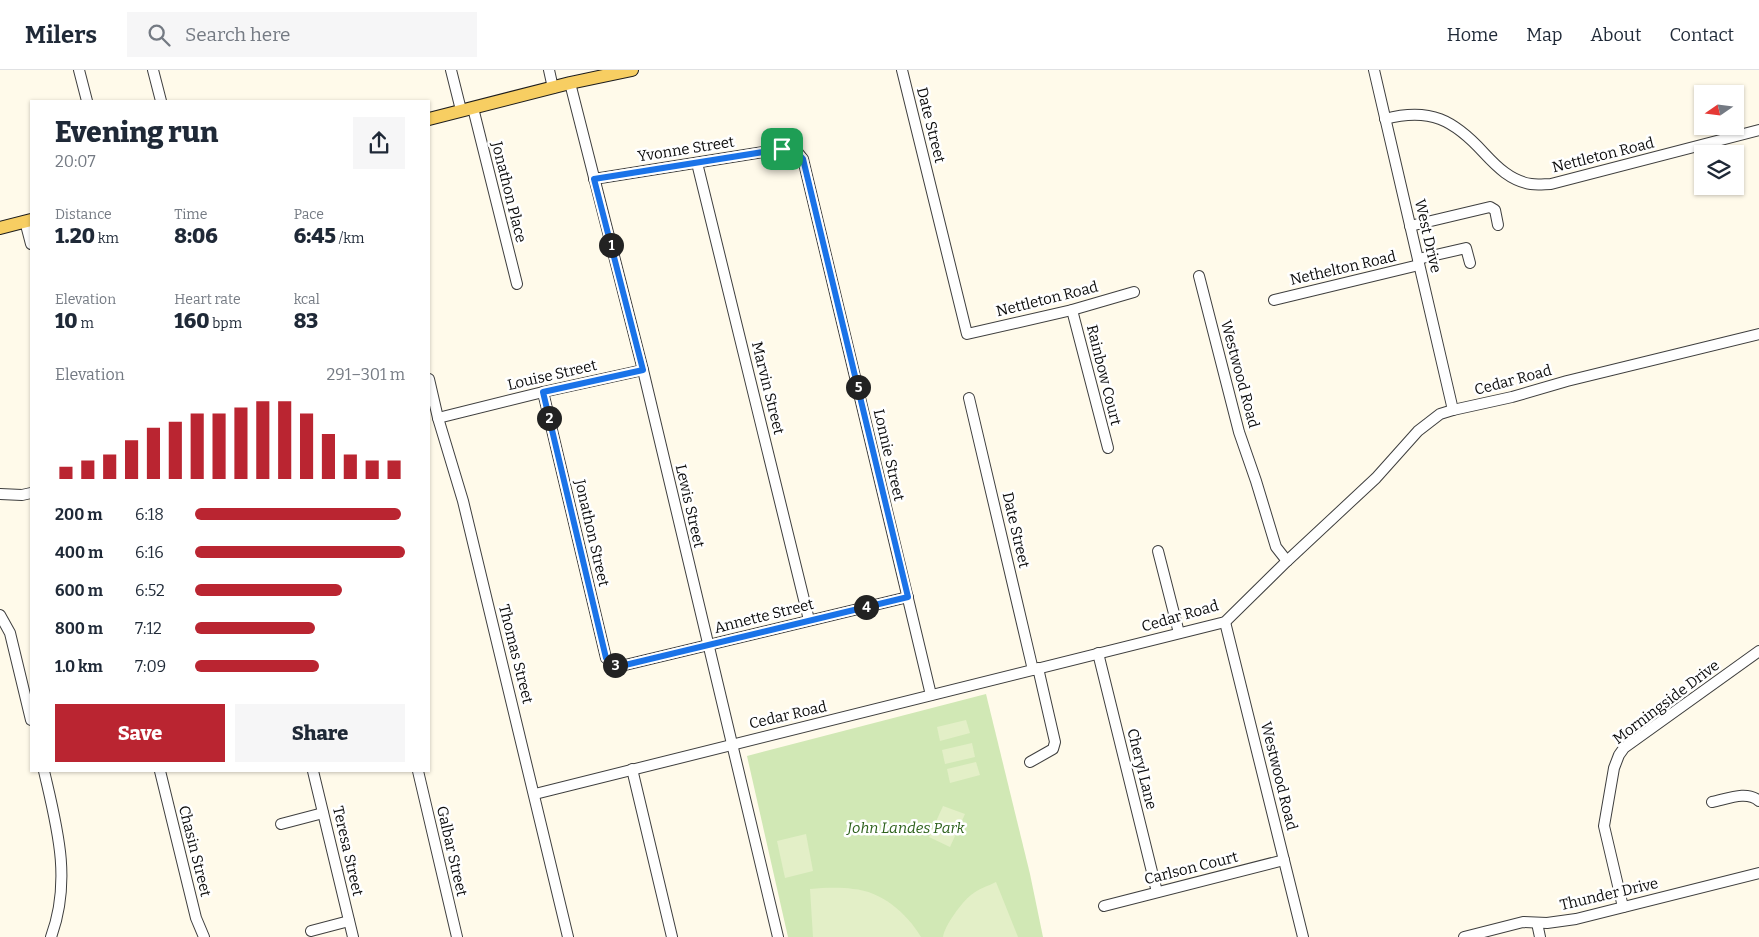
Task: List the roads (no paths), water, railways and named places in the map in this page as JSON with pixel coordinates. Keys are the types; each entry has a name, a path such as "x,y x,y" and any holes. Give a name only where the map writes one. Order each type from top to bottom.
{"main road":[{"path":"430,119 629,70"},
{"path":"0,228 28,221"}],"street":[{"path":"79,70 87,100"},
{"path":"153,70 161,100"},
{"path":"451,70 467,109"},
{"path":"548,70 553,88"},
{"name":"Date Street","path":"902,70 967,334"},
{"name":"West Drive","path":"1374,70 1453,410"},
{"name":"Lewis Street","path":"570,83 643,370 778,937"},
{"name":"Jonathon Place","path":"467,109 517,284"},
{"name":"Nettleton Road","path":"1385,119 1396,116 1424,114 1456,126 1470,137 1499,169 1512,178 1537,185 1551,184 1759,130"},
{"name":"Yvonne Street","path":"594,179 782,149"},
{"name":"Lonnie Street","path":"782,149 795,150 803,159 931,695"},
{"name":"Marvin Street","path":"697,164 809,620"},
{"path":"1410,226 1490,207 1494,210 1498,225"},
{"path":"28,221 30,236"},
{"name":"Nethelton Road","path":"1274,300 1466,248 1470,263"},
{"name":"Westwood Road","path":"1199,276 1239,432 1276,548 1287,561"},
{"name":"Nettleton Road","path":"967,334 1072,310 1134,292"},
{"name":"Rainbow Court","path":"1072,310 1108,448"},
{"name":"Cedar Road","path":"535,794 1225,622 1376,478 1418,431 1440,414 1759,334"},
{"name":"Louise Street","path":"438,418 643,370"},
{"name":"Thomas Street","path":"430,383 438,418 463,501 568,937"},
{"name":"Jonathon Street","path":"543,392 606,658 613,664 626,665"},
{"name":"Date Street","path":"969,398 1055,742 1053,749 1030,762"},
{"path":"0,494 30,493"},
{"path":"1158,551 1179,633"},
{"name":"Annette Street","path":"626,665 908,597"},
{"path":"0,615 10,633 30,716"},
{"name":"Westwood Road","path":"1225,622 1303,937"},
{"name":"Morningside Drive","path":"1623,907 1604,826 1614,768 1619,755 1624,748 1759,651"},
{"name":"Cheryl Lane","path":"1098,653 1157,892"},
{"path":"632,770 672,937"},
{"path":"44,772 58,830 61,853 61,893 51,937"},
{"name":"Chasin Street","path":"160,772 196,918 204,937"},
{"name":"Teresa Street","path":"313,772 353,937"},
{"name":"Galbar Street","path":"418,772 457,937"},
{"path":"1712,802 1746,795 1751,795 1759,801"},
{"path":"282,824 324,813"},
{"name":"Carlson Court","path":"1104,906 1284,860"},
{"name":"Thunder Drive","path":"1464,937 1523,922 1547,923 1576,919 1759,873"},
{"path":"310,931 349,921"},
{"path":"1537,923 1540,937"}],"park label":[{"name":"John Landes Park","path":"906,828"}]}
